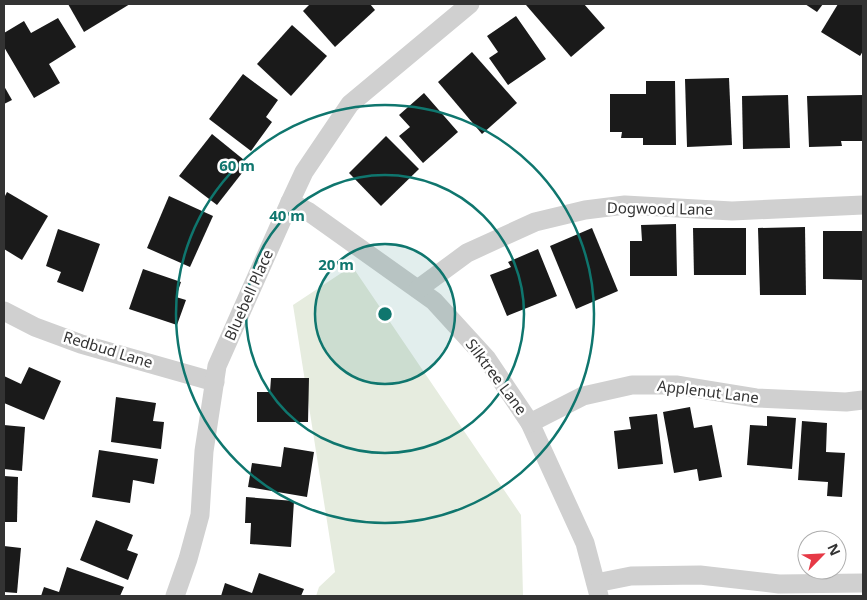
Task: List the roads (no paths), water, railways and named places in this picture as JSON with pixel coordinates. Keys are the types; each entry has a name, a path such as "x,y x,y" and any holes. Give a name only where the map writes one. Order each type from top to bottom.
{"street":[{"name":"Bluebell Place","path":"175,596 188,559 200,515 204,451 217,366 304,172 350,104 470,4"},
{"name":"Silktree Lane","path":"290,202 309,212 434,301 486,359 530,423 585,542 597,590"},
{"name":"Dogwood Lane","path":"418,289 467,252 535,222 585,210 625,205 732,211 863,205"},
{"name":"Redbud Lane","path":"4,311 35,327 81,344 215,382"},
{"name":"Applenut Lane","path":"530,423 583,396 632,385 676,385 756,398 846,402 863,400"},
{"path":"597,590 631,576 700,575 779,584 863,583"}]}
